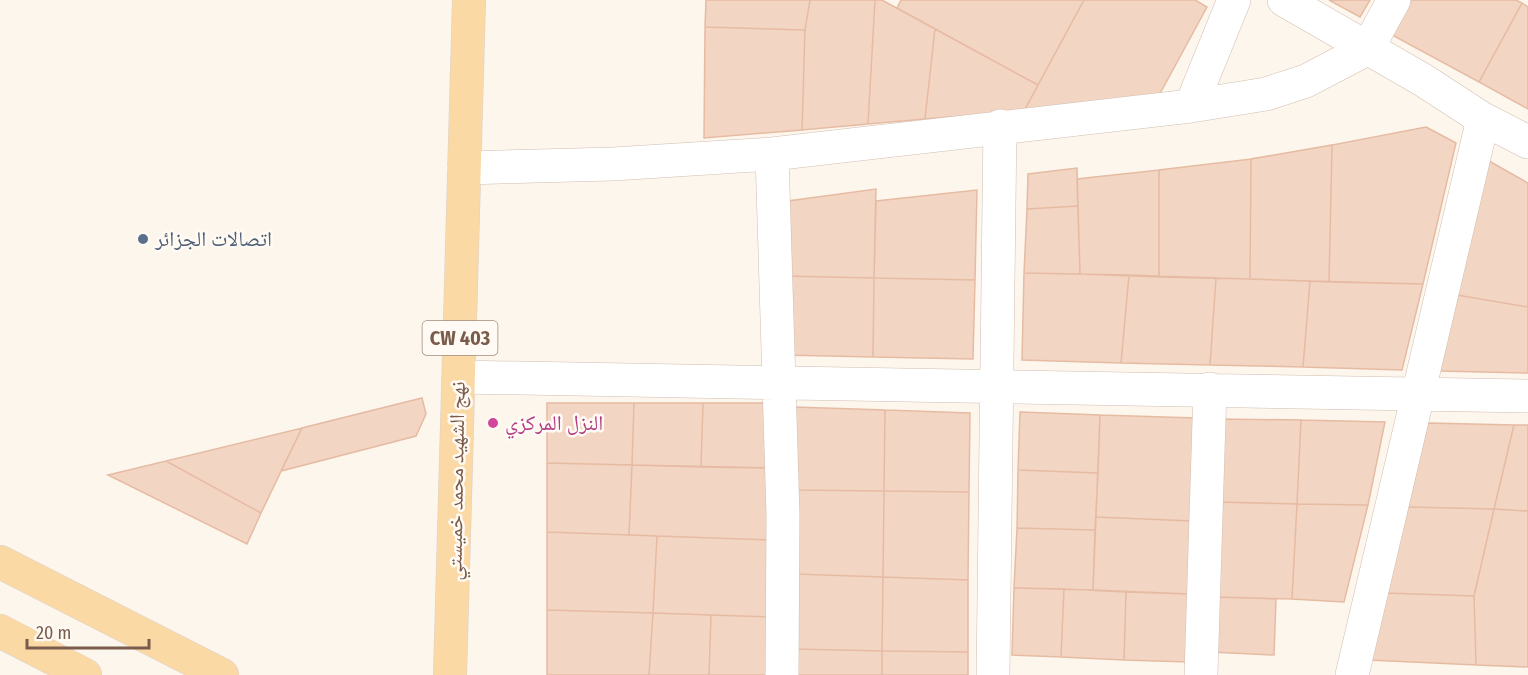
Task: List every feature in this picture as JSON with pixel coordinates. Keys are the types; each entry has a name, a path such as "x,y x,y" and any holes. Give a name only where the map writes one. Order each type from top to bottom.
{"main road":[{"name":"نهج الشهيد محمد خميستي","path":"450,675 469,0"},
{"path":"0,562 222,675"},
{"path":"0,631 85,675"}],"street":[{"path":"1191,106 1234,0"},
{"path":"1284,0 1423,80 1483,119 1528,142"},
{"path":"464,168 613,164 772,154 1000,126 1191,106 1266,94 1306,81 1367,49 1394,0"},
{"path":"1352,675 1416,394 1483,119"},
{"path":"993,675 1000,126"},
{"path":"772,154 783,515 782,675"},
{"path":"459,377 1528,396"},
{"path":"1201,675 1210,389"}],"building":[{"path":"706,0 810,0 805,30 705,27"},
{"path":"810,0 875,0 868,124 802,130 805,30"},
{"path":"875,0 882,0 935,29 925,119 868,124"},
{"path":"901,0 1084,0 1038,85 897,8"},
{"path":"1084,0 1195,0 1207,7 1157,99 1024,111"},
{"path":"1329,0 1370,0 1360,17"},
{"path":"1411,0 1516,0 1522,3 1479,82 1392,35"},
{"path":"1522,3 1528,7 1528,109 1479,82"},
{"path":"705,27 805,30 802,130 704,138"},
{"path":"935,29 1038,85 1024,111 925,119"},
{"path":"1426,127 1456,143 1423,284 1329,282 1332,145"},
{"path":"1332,145 1329,282 1250,279 1251,159"},
{"path":"1251,159 1250,279 1159,277 1159,170"},
{"path":"1489,161 1528,183 1528,307 1457,295"},
{"path":"1077,168 1078,206 1027,209 1028,174"},
{"path":"1159,170 1159,277 1080,274 1077,179"},
{"path":"876,189 874,278 785,276 788,201"},
{"path":"977,190 975,280 874,278 876,201"},
{"path":"1078,206 1080,274 1024,273 1027,209"},
{"path":"1024,273 1129,275 1121,363 1022,360"},
{"path":"1129,275 1216,278 1210,365 1121,363"},
{"path":"785,276 874,278 873,357 783,355"},
{"path":"874,278 975,280 973,359 873,357"},
{"path":"1216,278 1310,281 1303,367 1210,365"},
{"path":"1310,281 1423,284 1402,370 1303,367"},
{"path":"1457,295 1528,307 1528,373 1440,371"},
{"path":"422,398 426,414 416,436 281,471 302,428"},
{"path":"547,403 634,403 632,465 547,463"},
{"path":"634,403 703,403 701,467 632,465"},
{"path":"703,403 771,403 771,468 701,467"},
{"path":"794,407 885,410 884,491 794,490"},
{"path":"885,410 970,413 969,492 884,491"},
{"path":"1020,412 1100,415 1098,473 1018,470"},
{"path":"1100,415 1196,418 1192,521 1096,517"},
{"path":"1220,419 1301,420 1297,504 1217,502"},
{"path":"1301,420 1385,422 1368,505 1297,504"},
{"path":"1428,423 1514,425 1494,509 1408,507"},
{"path":"1514,425 1528,425 1528,511 1494,509"},
{"path":"302,428 261,513 166,461"},
{"path":"166,461 261,513 247,544 108,475"},
{"path":"547,463 632,465 629,535 547,532"},
{"path":"632,465 771,468 770,540 629,535"},
{"path":"1018,470 1098,473 1095,530 1017,528"},
{"path":"794,490 884,491 883,577 795,574"},
{"path":"884,491 969,492 968,580 883,577"},
{"path":"1217,502 1297,504 1292,599 1213,597"},
{"path":"1297,504 1368,505 1344,602 1292,599"},
{"path":"1408,507 1494,509 1474,596 1386,593"},
{"path":"1494,509 1528,511 1528,667 1476,665 1474,596"},
{"path":"1096,517 1192,521 1189,594 1093,590"},
{"path":"1017,528 1095,530 1093,590 1014,588"},
{"path":"547,532 657,536 653,613 547,610"},
{"path":"657,536 770,540 770,617 653,613"},
{"path":"795,574 883,577 882,651 796,649"},
{"path":"883,577 968,580 968,652 882,651"},
{"path":"1014,588 1064,589 1061,657 1012,655"},
{"path":"1064,589 1126,592 1124,660 1061,657"},
{"path":"1126,592 1189,594 1187,662 1124,660"},
{"path":"1386,593 1474,596 1476,665 1369,660"},
{"path":"1213,597 1276,599 1274,655 1211,652"},
{"path":"547,610 653,613 649,675 547,675"},
{"path":"653,613 711,615 709,675 649,675"},
{"path":"711,615 770,617 770,675 709,675"},
{"path":"796,649 882,651 882,675 796,675"},
{"path":"882,651 968,652 968,675 882,675"}],"place":[{"name":"اتصالات الجزائر","path":"143,239"},
{"name":"النزل المركزي","path":"493,423"}]}
